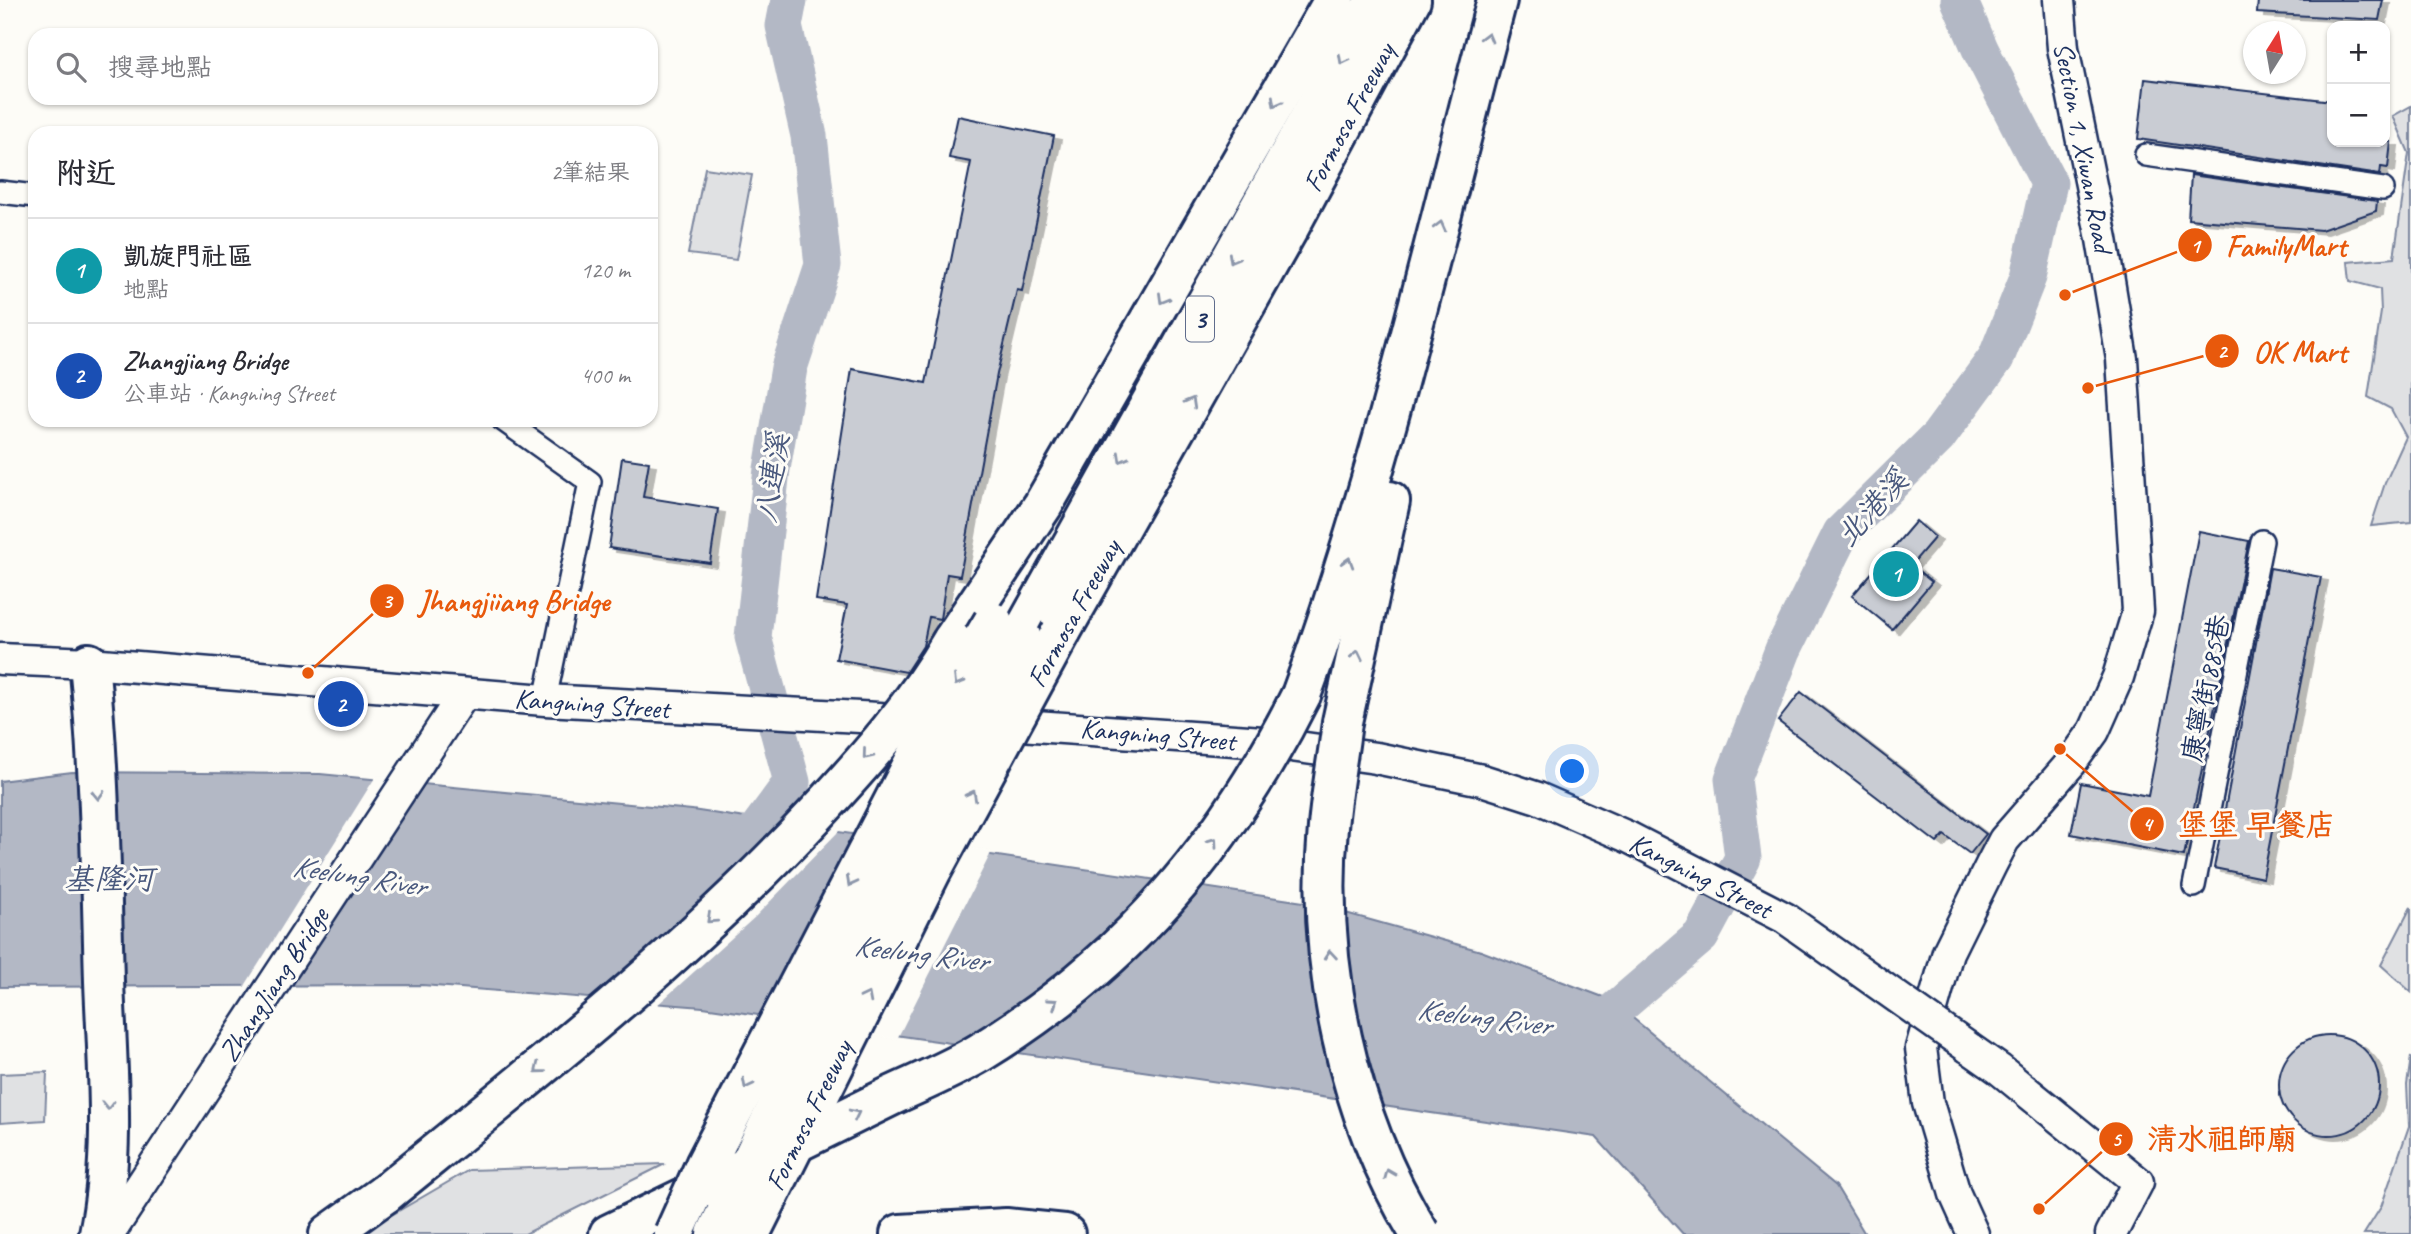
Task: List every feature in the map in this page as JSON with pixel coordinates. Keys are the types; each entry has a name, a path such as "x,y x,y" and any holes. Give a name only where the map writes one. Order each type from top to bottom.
{"highway":[{"path":"329,1234 386,1193 610,1011 760,875 841,787 929,681 952,641 1043,505 1334,0"},
{"name":"Formosa Freeway","path":"716,1234 1007,629 1375,0"},
{"name":"Formosa Freeway","path":"750,1234 931,872 1061,632 1290,226 1411,0"},
{"path":"609,1234 979,1053 1060,999 1129,938 1197,865 1275,747 1301,695 1342,583 1423,292 1497,0"},
{"path":"1420,1234 1401,1203 1359,1098 1335,1007 1327,922 1328,827 1342,722 1402,448 1423,292"},
{"path":"674,1234 705,1165 944,704 1007,629 1043,505"},
{"path":"89,663 96,727 109,1108 106,1199 99,1234"},
{"path":"900,1234 1006,1228 1065,1234"}],"street":[{"name":"Section 1, Xiwan Road","path":"1973,1234 1955,1194 1928,1103 1921,1048 1948,952 1991,864 2004,840 2071,763 2094,731 2118,677 2138,611 2122,359 2102,239 2063,48 2059,0"},
{"path":"2146,155 2383,189"},
{"path":"0,192 28,195"},
{"path":"513,427 590,482 545,701"},
{"name":"康寧街885巷","path":"2194,886 2262,541"},
{"name":"Kangning Street","path":"0,660 89,663 545,701 1073,727 1223,739 1377,758 1482,780 1538,798 1628,837 1785,918 1999,1069 2138,1182 2111,1234"},
{"name":"ZhangJiang Bridge","path":"109,1234 464,694"}],"shaded area":[{"path":"2411,106 2411,522 2371,526 2385,483 2406,437 2391,409 2368,397 2381,312 2380,289 2350,281 2348,262 2394,258 2409,153 2393,116"},
{"path":"705,168 752,175 736,260 688,254"},
{"path":"2411,907 2411,992 2381,965"},
{"path":"2411,1057 2411,1234 2364,1234 2381,1207 2409,1126 2407,1085"},
{"path":"47,1072 45,1120 0,1123 0,1074"},
{"path":"665,1164 525,1234 359,1234 469,1170"}],"water":[{"name":"基隆河","path":"72,772 320,774 692,810 1310,903 1481,951 1611,1000 1836,1186 1865,1234 1683,1234 1596,1137 703,1007 422,985 0,987 0,781"}],"pier":[{"path":"376,776 417,780 281,989 243,989"},
{"path":"787,821 841,829 755,917 655,1007 598,1002"},
{"path":"885,835 992,851 897,1039 786,1022"}],"building":[{"path":"2258,0 2383,0 2379,20 2257,13"},
{"path":"2145,79 2327,100 2327,147 2390,147 2391,142 2388,168 2381,167 2380,175 2138,139"},
{"path":"958,116 1054,136 1022,291 1017,290 997,374 960,576 947,574 940,619 929,617 923,646 906,672 836,659 847,605 816,600 852,369 926,383 971,162 949,158"},
{"path":"2191,175 2377,201 2376,211 2321,230 2188,219"},
{"path":"622,458 649,462 643,497 718,509 710,563 609,548"},
{"path":"1916,521 1935,537 1911,565 1932,582 1892,629 1852,596"},
{"path":"2199,531 2249,541 2184,856 2071,834 2081,783 2148,796"},
{"path":"2270,568 2321,577 2263,878 2214,868"},
{"path":"1801,692 1986,834 1970,854 1944,835 1937,843 1778,721"},
{"path":"2329,1035 2357,1043 2371,1057 2379,1085 2371,1113 2357,1127 2329,1135 2301,1127 2287,1113 2279,1085 2287,1057 2301,1043"}],"waterway":[{"name":"八連溪","path":"733,862 792,782 753,637 772,469 789,368 823,265 809,136 784,26 789,0"},
{"name":"北港溪","path":"1588,1033 1701,936 1743,858 1733,779 1783,650 1841,533 1938,437 1996,358 2028,277 2049,183 1981,51 1959,0"}],"place":[{"name":"FamilyMart","path":"2065,295"},
{"name":"OK Mart","path":"2088,388"},
{"name":"凱旋門社區","path":"1896,574"},
{"name":"Jhangjiiang Bridge","path":"308,673"},
{"name":"Zhangjiang Bridge","path":"341,704"},
{"name":"堡堡 早餐店","path":"2060,749"},
{"name":"清水祖師廟","path":"2039,1209"}],"water label":[{"name":"Keelung River","path":"359,876"},
{"name":"Keelung River","path":"921,953"},
{"name":"Keelung River","path":"1484,1017"}]}
